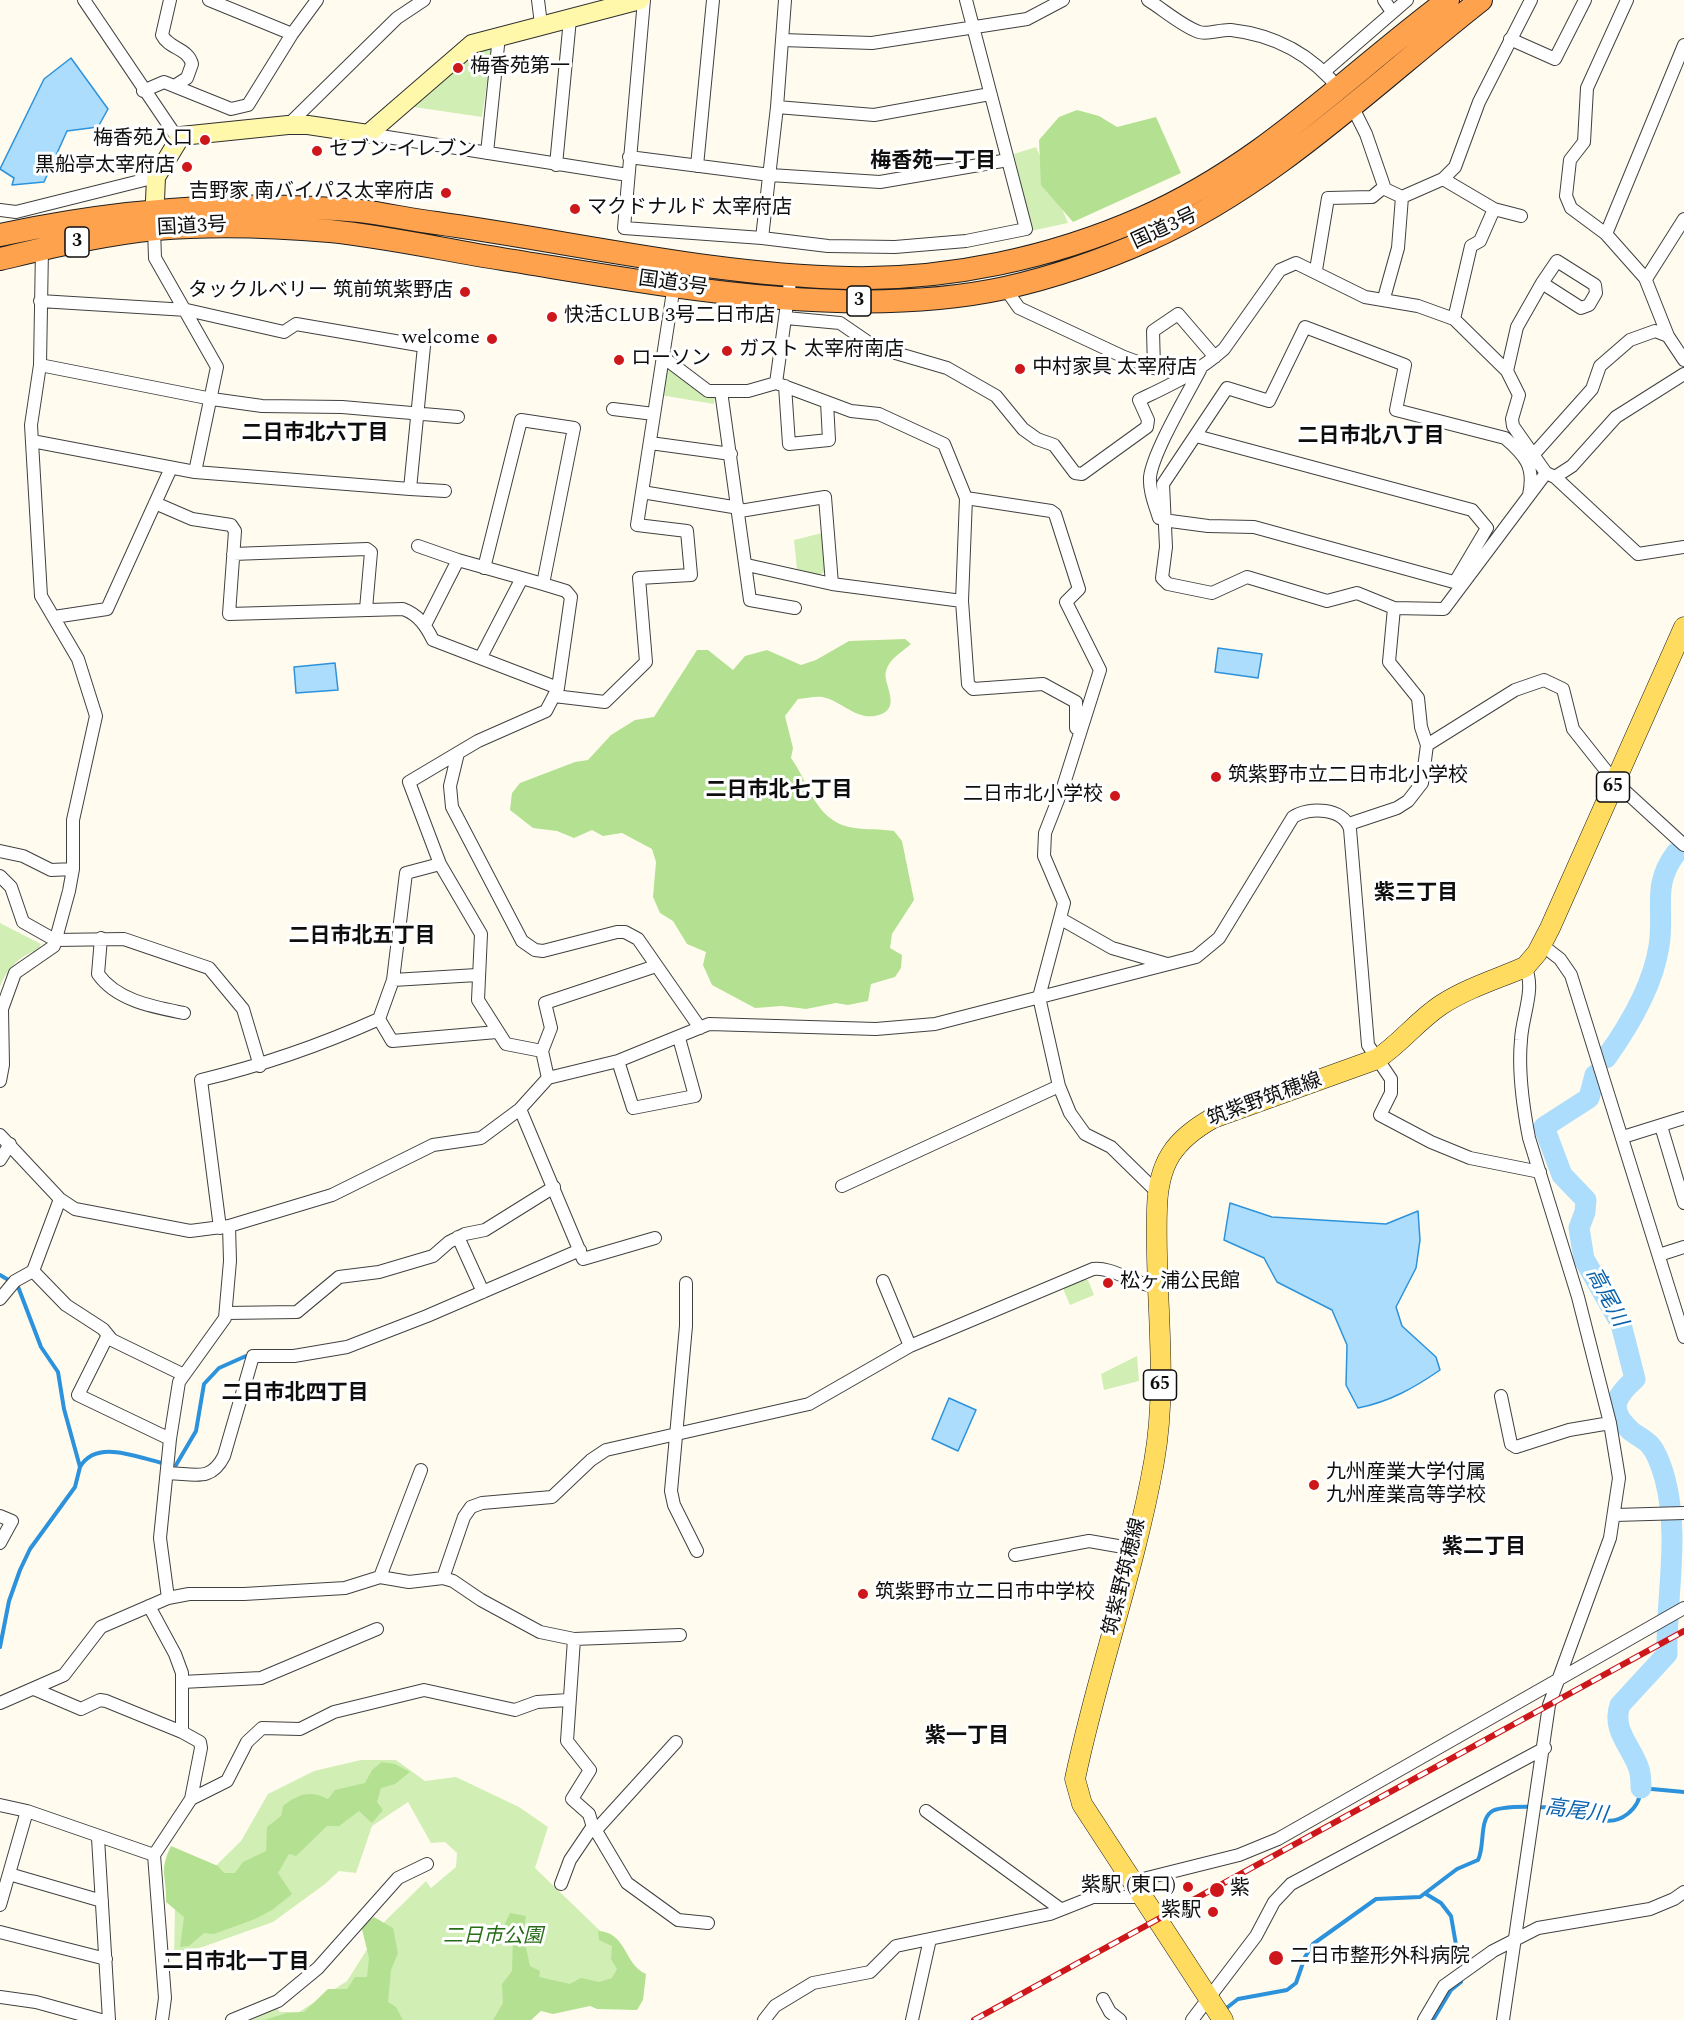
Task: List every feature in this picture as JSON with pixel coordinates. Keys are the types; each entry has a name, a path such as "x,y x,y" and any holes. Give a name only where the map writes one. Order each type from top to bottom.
{"highway":[{"name":"国道3号","path":"0,235 38,226 154,220 331,231 674,285 787,308 851,301 934,297 1005,288 1100,260 1200,214 1276,166 1448,0"},
{"name":"国道3号","path":"0,259 216,205 364,212 593,249 791,275 851,278 930,275 1001,264 1081,242 1141,219 1198,190 1346,97 1481,0"}],"main road":[{"name":"筑紫野筑穂線","path":"1215,2007 1082,1804 1075,1779 1134,1549 1154,1461 1160,1398 1158,1193 1171,1152 1189,1132 1213,1118 1377,1059 1393,1048 1418,1021 1443,1004 1525,967 1542,945 1684,627"}],"street":[{"path":"84,0 143,91 178,139"},
{"path":"170,0 162,36 165,42 188,55 192,64 187,78 176,85"},
{"path":"209,0 292,34"},
{"path":"143,91 160,82 176,85 231,109 248,105 292,34 318,0"},
{"path":"288,125 397,18 424,0"},
{"path":"538,0 541,24"},
{"path":"368,134 472,44 541,24 570,19 642,0 624,228 762,238 828,246 895,247 966,241 1026,229 966,0"},
{"path":"697,166 713,0"},
{"path":"762,238 777,108 785,0"},
{"path":"782,40 872,43 972,29 1027,19 1063,0"},
{"path":"1148,0 1200,33 1228,30 1259,36 1300,51 1325,71 1346,97 1366,134 1384,187 1402,197"},
{"path":"1384,0 1392,12"},
{"path":"1325,71 1407,0"},
{"path":"1402,197 1443,179 1455,166 1479,102 1531,0"},
{"path":"1510,39 1555,59 1585,0"},
{"path":"1628,0 1587,88 1584,142 1570,160 1566,178 1566,196 1571,208 1606,234 1646,279 1668,336 1684,360"},
{"path":"556,165 570,19"},
{"path":"487,153 499,36"},
{"path":"1606,234 1684,45"},
{"path":"777,108 874,115 990,94"},
{"path":"195,472 217,367 187,310 155,258 156,177 178,139 184,135 308,125 628,175"},
{"path":"630,157 770,175 880,182 1008,160"},
{"path":"0,216 156,177"},
{"path":"1443,179 1494,208 1521,216"},
{"path":"1316,270 1328,198 1372,197 1384,187"},
{"path":"1384,298 1398,248 1402,197"},
{"path":"1454,319 1471,246 1480,241 1494,208"},
{"path":"0,210 16,212"},
{"path":"1646,279 1684,219"},
{"path":"0,1081 3,1074 1,1009 15,973 54,946 73,869 73,820 96,716 78,659 65,642 54,617 41,596 31,425 40,365 42,249"},
{"path":"787,308 840,323 875,347 947,368 996,396 1023,429 1037,439 1054,445 1075,473 1082,474 1147,427 1149,420 1139,400 1196,372 1215,357 1224,348 1280,270 1296,262 1316,270 1365,297 1384,298 1418,306 1454,319 1507,371 1519,395 1512,419 1513,426 1551,475 1638,554 1684,546"},
{"path":"791,275 780,385 789,444 829,440 827,402"},
{"path":"1507,371 1517,327 1542,283"},
{"path":"155,503 192,519 231,525 235,531 228,614 403,609 416,615 425,625 433,640 481,657 556,692 605,702 646,663 639,578 691,575 687,531 637,525 674,285"},
{"path":"1005,288 1019,308 1154,368 1196,372"},
{"path":"40,300 187,310 284,332 296,324 424,346 410,489"},
{"path":"1154,368 1153,331 1178,314 1215,357"},
{"path":"1196,436 1472,510 1487,528 1444,609 1394,608 1356,593 1327,601 1247,577 1212,593 1168,585 1162,578 1166,547 1163,525 1163,484 1227,388 1269,401 1305,327 1405,365 1396,410 1504,438 1529,465 1532,481 1529,495"},
{"path":"1534,454 1592,389 1600,366 1630,340 1655,331 1668,336"},
{"path":"663,357 704,389 748,391 780,385 851,411 879,414 942,442 966,498 962,601 968,684 973,689 1047,685 1076,702 1076,741"},
{"path":"40,365 212,399 262,406 342,407 458,417"},
{"path":"1163,525 1150,492 1150,476 1196,372"},
{"path":"1459,583 1529,495 1551,475 1572,466 1616,417 1684,374"},
{"path":"722,391 740,509 750,600 795,608"},
{"path":"613,409 654,414"},
{"path":"484,568 521,420 574,428 543,584"},
{"path":"32,441 195,472 445,491"},
{"path":"650,443 731,454"},
{"path":"54,617 107,609 171,468"},
{"path":"642,492 740,509 825,497 832,584"},
{"path":"966,498 1051,511 1055,514 1079,589 1066,602 1100,670 1063,787 1048,821 1043,846 1044,856 1063,898 1061,919 1039,997 1059,1086 1070,1113 1085,1134 1111,1147 1158,1193"},
{"path":"1163,525 1254,527 1459,583"},
{"path":"418,546 484,568 566,591 571,597 556,692 546,711 478,741 409,782 440,864 481,934 477,975 478,1000 497,1032 511,1047 542,1051"},
{"path":"233,554 367,549 371,552 366,609"},
{"path":"425,625 458,560"},
{"path":"747,565 832,584 962,601"},
{"path":"481,657 522,578"},
{"path":"1349,824 1397,808 1408,801 1422,783 1427,745 1421,727 1421,710 1415,693 1389,662 1394,608"},
{"path":"1427,745 1515,690 1544,680 1563,689 1573,729 1615,782 1684,845"},
{"path":"458,753 450,786 452,807 522,941 535,950 543,951 625,932 638,939 700,1028"},
{"path":"0,1136 60,1199 75,1209 190,1231 224,1227 332,1195 433,1145 481,1138 520,1109 548,1078 618,1061 700,1028 719,1023 888,1028 935,1024 1196,957 1219,938 1293,817 1319,810 1336,814 1349,824 1368,1045 1390,1079 1391,1093 1380,1115 1431,1143 1470,1158 1540,1172"},
{"path":"0,851 23,856 51,870 73,869"},
{"path":"440,864 406,873 393,980 380,1019 392,1041 497,1032"},
{"path":"0,876 11,887 23,922 55,940 101,938 136,942 158,952 209,968 243,1009 260,1066"},
{"path":"1061,919 1112,948 1168,964"},
{"path":"101,938 98,974 110,988 133,1000 184,1013"},
{"path":"1542,945 1560,959 1571,975 1684,1337"},
{"path":"548,1078 542,1051 551,1028 545,1003 657,966"},
{"path":"1503,2020 1512,1941 1545,1748 1550,1705 1556,1682 1578,1630 1610,1538 1619,1478 1610,1423 1578,1297 1524,1114 1520,1040 1531,978 1525,967"},
{"path":"393,980 477,975"},
{"path":"168,1598 160,1538 169,1473 170,1439 179,1382 225,1318 230,1262 201,1080 260,1066 316,1047 380,1019"},
{"path":"618,1061 633,1108 695,1096 679,1038"},
{"path":"842,1186 1059,1086"},
{"path":"520,1109 583,1259 655,1238"},
{"path":"1623,1137 1684,1118"},
{"path":"1661,1126 1684,1203"},
{"path":"0,1160 10,1144"},
{"path":"226,1313 297,1312 339,1277 379,1272 433,1256 458,1237 485,1230 554,1187"},
{"path":"0,1299 15,1281 33,1271 60,1199"},
{"path":"458,1237 483,1292"},
{"path":"1659,1255 1684,1247"},
{"path":"169,1473 210,1474 218,1469 224,1456 253,1356 294,1356 347,1347 580,1250"},
{"path":"442,1578 464,1516 471,1507 482,1503 552,1497 591,1460 606,1450 678,1432 803,1406 910,1346 1093,1269 1106,1269 1141,1285 1158,1287"},
{"path":"33,1271 66,1305 103,1329 125,1348 184,1375"},
{"path":"883,1281 910,1346"},
{"path":"686,1283 686,1326 671,1491 674,1505 697,1551"},
{"path":"108,1335 78,1395 170,1439"},
{"path":"1501,1396 1511,1444 1516,1447 1569,1430 1610,1423"},
{"path":"380,1577 421,1470"},
{"path":"1615,1515 1682,1514"},
{"path":"0,1516 12,1521 0,1543"},
{"path":"1015,1555 1089,1541 1134,1549"},
{"path":"0,1703 64,1675 100,1627 168,1598 189,1593 244,1594 345,1588 380,1577 409,1582 442,1578 453,1581 481,1600 540,1632 574,1639 680,1635"},
{"path":"149,1606 182,1672 182,1732"},
{"path":"764,2020 775,2006 813,1983 870,1972 896,1946 1050,1914 1059,1908 1094,1897 1136,1889 1239,1855 1278,1839 1684,1608"},
{"path":"182,1682 261,1678 376,1629"},
{"path":"574,1639 568,1700 567,1742 590,1770 572,1799 590,1814 595,1828 627,1883 678,1920 708,1923"},
{"path":"34,1689 81,1709 100,1700 106,1701 182,1732 200,1742 201,1748 191,1799 154,1855 165,1998 162,2020"},
{"path":"191,1799 226,1781 247,1742 262,1728 300,1729 334,1712 424,1690 515,1710 537,1702 568,1700"},
{"path":"561,1884 570,1860 595,1828 676,1742"},
{"path":"1192,2020 1215,2007 1274,1902 1291,1884 1545,1748"},
{"path":"0,1805 27,1811 98,1838 154,1855"},
{"path":"0,1905 27,1811"},
{"path":"926,1811 1059,1908"},
{"path":"98,1838 109,2020"},
{"path":"232,2020 278,2001 318,1968 398,1878 427,1864"},
{"path":"9,1874 102,1901"},
{"path":"1424,2020 1444,1986 1478,1961 1538,1928 1650,1909 1684,1892"},
{"path":"0,1932 106,1959"},
{"path":"912,2020 930,1939"},
{"path":"0,1997 36,2002 101,2020"},
{"path":"1102,1999 1110,2012 1120,2020"}],"green space":[{"path":"484,46 492,48 482,117 414,107"},
{"path":"1077,110 1099,116 1117,127 1156,117 1181,173 1073,222 1041,185 1039,140 1059,117"},
{"path":"1036,147 1068,223 1031,231 1014,154"},
{"path":"664,368 673,370 697,391 715,397 714,404 660,395"},
{"path":"822,533 825,572 818,575 797,569 794,540"},
{"path":"905,639 911,644 893,659 886,671 891,701 886,712 863,716 829,699 816,697 798,699 785,716 793,748 791,758 824,813 832,820 848,827 894,831 902,841 914,900 892,934 890,948 902,955 901,968 895,977 871,984 868,1001 848,1005 836,1003 806,1009 782,1006 755,1008 712,985 703,965 706,952 687,944 673,921 660,913 653,897 656,862 652,849 622,833 603,836 592,830 574,838 557,831 533,828 510,810 512,793 520,783 575,762 588,760 611,735 635,720 654,717 697,650 708,650 733,670 745,656 767,650 801,665 816,660 849,641"},
{"path":"0,923 41,944 38,950 25,955 15,964 6,974 0,986"},
{"path":"1082,1278 1088,1280 1094,1295 1070,1305 1064,1286"},
{"path":"1137,1356 1139,1381 1104,1390 1101,1374"},
{"name":"二日市公園","path":"361,1760 396,1760 425,1781 456,1777 519,1807 548,1827 535,1868 622,1952 637,1980 534,2004 532,2020 241,2020 275,2006 280,2012 299,2012 347,1981 385,1921 426,1881 431,1888 456,1867 457,1853 445,1842 431,1843 408,1802 372,1826 356,1873 339,1871 273,1922 174,1957 175,1906 241,1841 268,1794 314,1771"},
{"path":"382,1762 395,1764 410,1772 395,1784 381,1788 377,1802 383,1810 372,1823 359,1811 339,1826 327,1826 296,1856 289,1854 278,1873 292,1894 272,1910 255,1919 214,1934 204,1933 189,1946 180,1947 184,1917 166,1902 164,1868 171,1846 218,1866 224,1873 235,1873 243,1862 266,1851 267,1827 281,1816 283,1806 294,1799 310,1794 328,1799 335,1790 365,1783 372,1770"},
{"path":"510,1913 526,1916 523,1934 530,1966 540,1971 539,1977 570,1984 581,1978 599,1982 612,1978 617,1969 611,1959 612,1946 599,1940 598,1931 615,1937 633,1964 646,1974 643,2000 637,2010 597,2009 590,2006 553,2014 541,2011 531,2020 493,2020 503,2003 502,1984 512,1971 513,1936 503,1928"},
{"path":"374,1917 393,1928 398,1953 391,1970 388,2002 396,2007 403,2020 264,2020 287,2013 304,2012 328,1989 347,1989 355,1977 367,1977 369,1958 361,1925"}],"water":[{"path":"71,58 108,109 98,127 67,131 44,182 12,185 14,178 0,169 44,79"},
{"path":"1218,648 1262,654 1258,678 1215,672"},
{"path":"335,663 338,690 296,693 294,667"},
{"path":"1230,1203 1272,1217 1386,1224 1418,1211 1420,1240 1416,1268 1396,1307 1402,1326 1436,1357 1440,1370 1401,1394 1358,1408 1346,1385 1347,1345 1332,1310 1277,1282 1264,1258 1224,1240"},
{"path":"949,1398 976,1410 958,1451 932,1439"}],"waterway":[{"name":"高尾川","path":"1606,1058 1646,991 1659,946 1661,887 1668,865 1676,853"},
{"name":"高尾川","path":"1595,1075 1589,1098 1544,1127 1562,1175 1586,1200 1585,1212 1579,1228 1584,1259 1621,1324 1635,1379 1618,1398 1616,1404 1619,1417 1655,1452 1664,1475 1669,1500 1672,1544 1667,1654 1620,1705 1618,1714 1620,1730 1639,1769 1641,1788"},
{"path":"0,1275 10,1281"},
{"path":"0,1647 9,1601 20,1570 30,1549 75,1487 80,1467 64,1409 58,1372 41,1347 17,1284"},
{"path":"176,1465 196,1431 204,1384 219,1368 246,1356"},
{"path":"80,1467 87,1459 106,1452 129,1454 162,1463"},
{"name":"高尾川","path":"1224,2010 1238,1999 1287,1990 1296,1983 1305,1957 1313,1944 1376,1899 1420,1897 1457,1869 1478,1860 1483,1828 1491,1812 1498,1809 1521,1807 1550,1808 1583,1811 1607,1821 1628,1814 1637,1803 1641,1788 1684,1792"},
{"path":"1426,1894 1441,1903 1451,1916 1459,1962"},
{"path":"1433,2020 1451,1990 1461,1982"}],"railway":[{"path":"974,2020 1684,1631"}],"place":[{"name":"梅香苑第一","path":"458,68"},
{"name":"梅香苑入口","path":"205,140"},
{"name":"セブン-イレブン","path":"317,151"},
{"name":"黒船亭太宰府店","path":"187,167"},
{"name":"吉野家 南バイパス太宰府店","path":"446,193"},
{"name":"マクドナルド 太宰府店","path":"575,209"},
{"name":"タックルベリー 筑前筑紫野店","path":"465,292"},
{"name":"快活CLUB 3号二日市店","path":"552,317"},
{"name":"welcome","path":"492,339"},
{"name":"ガスト 太宰府南店","path":"727,351"},
{"name":"ローソン","path":"619,360"},
{"name":"中村家具 太宰府店","path":"1020,369"},
{"name":"筑紫野市立二日市北小学校","path":"1216,777"},
{"name":"二日市北小学校","path":"1115,796"},
{"name":"松ヶ浦公民館","path":"1108,1283"},
{"name":"九州産業大学付属 九州産業高等学校","path":"1314,1485"},
{"name":"筑紫野市立二日市中学校","path":"863,1594"},
{"name":"紫駅 (東口)","path":"1188,1887"},
{"name":"紫","path":"1217,1890"},
{"name":"紫駅","path":"1213,1912"},
{"name":"二日市整形外科病院","path":"1276,1958"}],"district":[{"name":"梅香苑一丁目","path":"933,163"},
{"name":"二日市北六丁目","path":"315,435"},
{"name":"二日市北八丁目","path":"1371,438"},
{"name":"二日市北七丁目","path":"779,792"},
{"name":"紫三丁目","path":"1416,895"},
{"name":"二日市北五丁目","path":"362,938"},
{"name":"二日市北四丁目","path":"295,1395"},
{"name":"紫二丁目","path":"1484,1549"},
{"name":"紫一丁目","path":"967,1738"},
{"name":"二日市北一丁目","path":"236,1964"}]}
